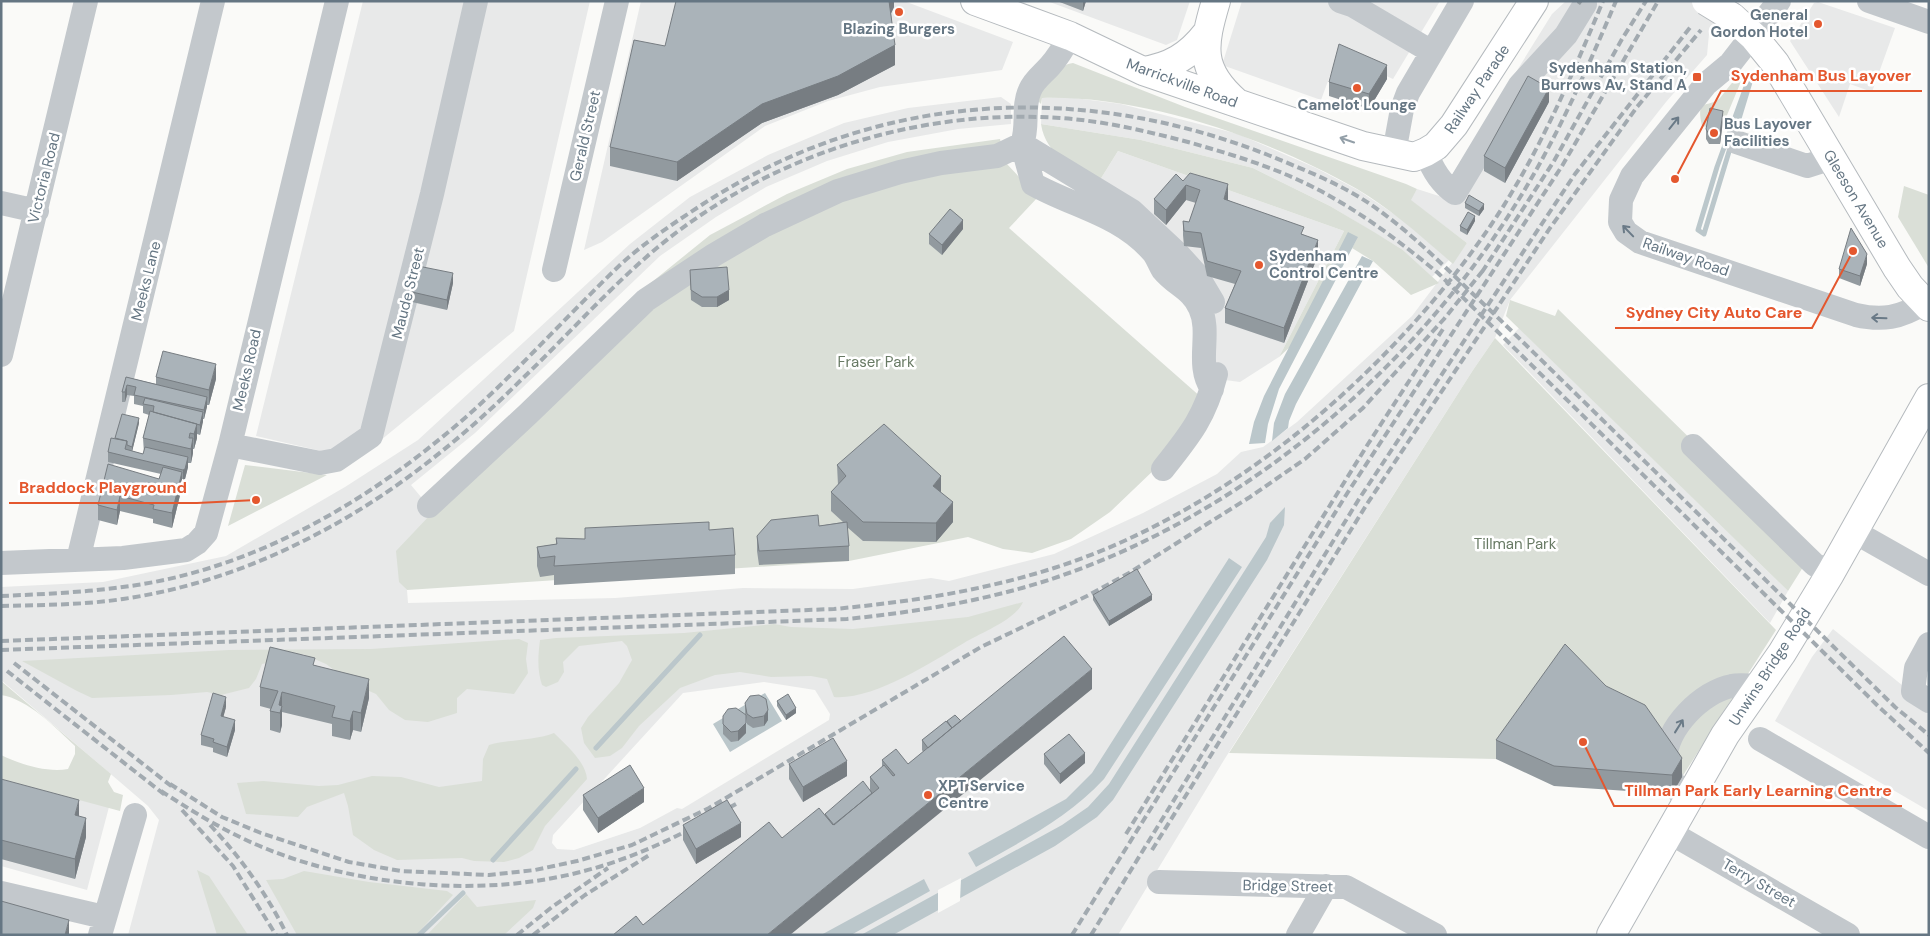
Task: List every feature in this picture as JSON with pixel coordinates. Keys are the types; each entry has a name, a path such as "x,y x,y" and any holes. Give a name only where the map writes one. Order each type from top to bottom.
{"main road":[{"name":"Marrickville Road","path":"975,1 1070,36 1143,71 1363,146 1394,153"},
{"path":"1143,71 1173,64 1197,46 1206,34 1216,1"},
{"name":"Railway Parade","path":"1426,152 1454,125 1534,1"},
{"name":"Gleeson Avenue","path":"1706,1 1732,18 1753,36 1775,63 1897,268 1926,305"},
{"path":"1206,34 1208,64 1224,92 1237,103"},
{"path":"1394,153 1414,157 1426,152"},
{"name":"Unwins Bridge Road","path":"1610,935 1726,734 1782,653 1830,574 1929,398"}],"street":[{"name":"Victoria Road","path":"1,355 86,1"},
{"name":"Meeks Lane","path":"78,560 213,1"},
{"name":"Meeks Road","path":"1,563 78,560 186,550 197,543 206,533 230,445 337,1"},
{"name":"Maude Street","path":"230,445 320,464 336,460 371,436 432,194 476,1"},
{"name":"Gerald Street","path":"554,270 616,1"},
{"path":"1394,153 1402,109 1408,93 1462,1"},
{"name":"Railway Road","path":"1779,1 1730,64 1701,90 1637,168 1621,200 1620,222 1640,242 1856,315 1887,319 1903,315 1926,305"},
{"path":"1869,1 1929,22"},
{"path":"1348,3 1432,52"},
{"path":"1426,152 1431,166 1445,186 1455,193 1520,85 1566,35 1585,4"},
{"path":"429,506 646,300 714,255 765,225 838,191 925,166 997,156 1022,144 1027,132 1026,101 1029,91 1055,60 1070,36"},
{"path":"1736,142 1807,166 1832,158"},
{"path":"1022,144 1132,211 1156,232 1197,275 1209,293 1216,309 1221,329 1219,353 1207,406 1189,436 1163,469"},
{"path":"1,203 37,211"},
{"path":"1694,446 1814,564 1830,574"},
{"path":"1853,531 1929,574"},
{"path":"1929,644 1916,668 1913,691 1929,701"},
{"path":"1686,802 1670,776 1666,759 1671,739 1680,722 1694,706 1711,694 1732,686 1759,686"},
{"path":"1760,739 1929,836"},
{"path":"1,892 102,926 135,816"},
{"name":"Terry Street","path":"1669,832 1848,935"},
{"name":"Bridge Street","path":"1160,882 1346,887 1435,935"},
{"path":"1298,935 1326,886"}],"shaded area":[{"path":"363,1 466,1 366,432 334,454 256,436"},
{"path":"484,1 590,1 514,331 381,440"},
{"path":"641,1 904,1 1013,42 1002,70 880,87 828,101 765,126 602,242 584,250"},
{"path":"1047,1 1190,1 1177,40 1166,45"},
{"path":"1242,1 1440,1 1393,79 1338,54 1321,100 1222,65"},
{"path":"1566,1 1731,1 1709,34 1707,55 1666,102 1510,300 1495,338 1224,760 1118,935 128,935 159,820 148,806 1,680 1,587 103,582 226,556 345,487 418,440 630,244 690,197 768,155 844,123 908,108 1001,97 1011,104 1011,124 958,129 888,142 827,161 766,187 716,217 660,256 475,433 411,485 436,515 399,581 407,590 408,603 615,598 743,588 853,589 931,578 949,581 1054,554 1143,513 1217,474 1241,452 1263,447 1297,422 1412,316 1467,243 1410,200 1417,189 1439,196 1552,14","holes":["764,682 815,690 830,714 829,720 682,809 677,808 640,828 574,850 557,849 552,843 553,835 683,693"]},
{"path":"1818,2 1895,28 1872,92 1850,84 1839,117 1790,41 1814,3"},
{"path":"1067,97 1121,104 1238,134 1316,168 1358,190 1403,220 1449,260 1432,277 1403,250 1330,206 1253,168 1141,140 1041,124 1042,98"},
{"path":"1118,151 1344,231 1279,357 1240,382 1225,380 1216,375 1208,305 1100,180"},
{"path":"1348,232 1358,237 1279,389 1268,424 1265,443 1249,444 1254,422 1264,396"},
{"path":"1362,256 1373,261 1296,404 1288,428 1272,441 1274,423 1285,394"},
{"path":"1519,328 1788,591 1770,623 1503,345"},
{"path":"1285,507 1284,525 1267,560 1113,800 1097,817 1055,846 893,935 861,935 1062,825 1088,807 1109,784 1266,537 1270,523"},
{"path":"1229,558 1242,567 1104,779 1075,806 1044,828 976,867 968,853 1066,799 1092,773"},
{"path":"1833,629 1929,707 1929,811 1775,721 1812,657"},
{"path":"765,693 782,721 730,752 713,724"},
{"path":"1,779 109,807 87,890 1,866"},
{"path":"924,879 930,891 851,935 821,935"}],"green space":[{"path":"1073,63 1185,107 1417,189 1411,200 1467,243 1453,264 1395,215 1357,189 1285,153 1246,137 1163,112 1122,104 1081,99 1042,98 1041,104 1037,100 1046,83 1062,67"},
{"path":"1738,76 1742,79 1725,120 1710,116 1708,127 1702,126 1700,111 1702,107 1720,98"},
{"path":"1041,124 1141,140 1253,168 1330,206 1374,232 1403,250 1439,283 1411,295 1373,261 1352,248 1358,237 1292,345 1279,357 1344,231 1118,151 1100,180 1063,160 1055,153 1044,135"},
{"name":"Fraser Park","path":"1000,139 1006,163 1038,197 1009,228 1202,398 1156,468 1110,512 1071,539 1032,553 1003,549 968,537 849,561 407,590 399,582 396,551 647,286 710,235 787,194 847,169 907,152"},
{"path":"1904,186 1929,195 1929,268 1898,217"},
{"path":"1510,300 1555,316 1558,309 1810,556 1788,591 1506,316"},
{"name":"Tillman Park","path":"1495,338 1776,630 1682,777 1565,663 1496,759 1229,753 1473,370"},
{"path":"245,465 327,475 228,526"},
{"path":"1023,602 1013,615 997,626 901,679 866,693 834,697 827,679 811,676 771,677 740,672 715,675 680,688 639,726 622,748 610,756 595,758 584,743 581,728 588,717 619,683 632,660 627,646 622,641 579,646 563,662 564,672 558,682 546,687 542,685 539,674 540,640 684,633 774,624 791,627 853,629 968,617"},
{"path":"519,639 528,643 526,659 528,673 514,694 467,689 457,698 457,713 428,722 405,720 389,710 376,694 353,684 326,664 303,654 262,664 256,679 249,688 221,695 207,692 92,698 22,661 229,650 371,649"},
{"path":"1,681 111,774 108,782 114,792 123,795 120,811 1,779 1,755 34,767 60,770 68,769 75,754 75,746 31,708 21,702 1,695"},
{"path":"554,733 579,760 587,779 545,826 533,850 519,858 504,862 474,861 462,858 397,860 374,850 353,835 344,793 307,807 298,817 246,814 237,783 263,781 319,786 338,785 372,776 401,777 439,787 482,781 483,759 489,745"},
{"path":"197,870 209,876 248,935 217,935"},
{"path":"304,871 369,882 447,891 453,895 416,935 297,935 266,880 283,879"},
{"path":"466,894 477,907 536,900 533,908 504,935 427,935"}],"pier":[{"path":"961,878 960,901 938,913 938,890"}],"building":[{"path":"676,1 889,1 895,45 838,76 762,104 677,162 610,147 634,40 665,46"},
{"path":"1339,44 1387,65 1369,94 1329,82"},
{"path":"1528,76 1549,88 1505,168 1484,156"},
{"path":"1710,108 1723,111 1720,134 1709,134 1706,129"},
{"name":"Sydenham Control Centre","path":"1190,173 1228,184 1224,199 1304,227 1301,234 1318,240 1284,328 1225,308 1241,271 1207,261 1201,233 1184,231 1183,221 1189,222 1200,190 1186,185 1166,210 1154,199 1176,174 1183,181"},
{"path":"1469,195 1484,204 1479,211 1465,203"},
{"path":"950,209 963,220 942,245 929,234"},
{"path":"1468,212 1475,216 1467,230 1460,226"},
{"path":"1851,228 1867,254 1860,276 1839,269"},
{"path":"418,266 453,273 447,300 412,292"},
{"path":"727,267 729,290 717,297 702,297 691,290 690,270"},
{"path":"163,351 216,364 209,390 156,377"},
{"path":"126,377 207,397 204,410 134,395 136,387 127,385 125,392 122,392"},
{"path":"145,398 203,412 200,425 153,412 154,406 143,404"},
{"path":"150,411 197,424 194,434 190,433 189,438 193,438 191,449 143,438"},
{"path":"122,414 139,418 132,447 127,445 127,441 115,438"},
{"path":"884,424 941,476 933,486 953,502 936,523 863,522 831,492 846,476 837,465"},
{"path":"111,438 127,441 125,449 143,454 145,447 188,457 185,469 108,452"},
{"path":"108,464 159,479 163,467 182,472 172,513 153,509 154,505 120,496 117,510 98,505"},
{"path":"818,515 819,526 847,522 849,546 759,551 757,536 771,520"},
{"path":"709,522 709,530 733,528 735,555 554,566 555,556 540,558 537,547 557,544 556,538 585,539 585,528"},
{"path":"1137,569 1152,595 1109,621 1093,595"},
{"name":"XPT Service Centre","path":"1064,636 1092,669 767,935 613,935 636,916 643,925 769,822 782,838 819,808 833,825 879,788 870,777 884,765 893,776 895,775 882,760 896,749 908,764"},
{"path":"1565,644 1606,686 1645,705 1682,758 1672,775 1554,766 1496,740"},
{"path":"270,647 315,658 313,665 369,679 361,713 353,711 350,721 332,717 335,706 282,692 279,705 282,706 280,713 270,711 278,691 260,687"},
{"path":"213,693 226,697 221,716 235,720 227,747 213,742 214,739 201,735"},
{"path":"788,694 796,708 786,715 777,701"},
{"path":"759,695 766,699 768,710 764,716 753,718 747,714 745,703 750,696"},
{"path":"736,708 746,715 746,723 738,731 731,732 723,724 723,716 728,709"},
{"path":"955,715 961,721 952,728 947,721"},
{"path":"946,721 952,728 928,748 922,740"},
{"path":"1069,734 1085,753 1060,774 1044,754"},
{"path":"833,738 847,761 803,787 789,764"},
{"path":"630,765 644,788 598,818 583,795"},
{"path":"1,779 79,800 75,815 86,818 75,859 1,840"},
{"path":"863,781 872,793 834,825 825,814"},
{"path":"727,800 741,823 696,849 683,825"},
{"path":"1,901 69,920 65,935 1,935"}],"waterway":[{"path":"1751,79 1704,234 1698,230 1717,167 1747,84 1751,79"},
{"path":"596,748 700,635"},
{"path":"493,860 576,769"},
{"path":"419,935 463,893"}],"railway":[{"path":"1,641 834,609 945,595 1000,583 1054,568 1118,544 1181,512 1242,474 1300,431 1354,384 1404,333 1450,280 1508,199 1553,116 1603,1"},
{"path":"1,650 847,619 913,611 979,599 1022,588 1097,562 1170,528 1240,487 1306,439 1367,385 1424,327 1475,264 1519,199 1547,151 1616,1"},
{"path":"1482,272 1554,161 1622,39 1646,1"},
{"path":"1072,935 1348,492 1562,166 1657,3"},
{"path":"1091,935 1359,499 1575,174 1692,25"},
{"path":"1152,850 1367,504 1550,228 1637,107 1701,30"},
{"path":"1,596 86,591 137,585 184,575 230,561 275,543 360,497 400,470 475,409 639,248 703,204 769,167 837,139 907,120 979,109 1051,108 1123,115 1196,131 1268,155 1333,183 1370,204 1411,235 1448,270 1895,707 1929,735"},
{"path":"1,606 108,601 177,588 204,581 255,563 330,527 407,478 456,440 540,362 606,295 658,247 701,215 747,187 796,164 847,145 899,130 952,121 1006,117 1076,119 1156,134 1266,166 1328,195 1392,237 1438,273 1879,707 1929,753"},
{"path":"170,784 222,817 261,833 349,862 401,871 489,875 535,870 577,861 632,845 709,808 981,647 1087,596 1129,573 1250,497 1305,459 1363,408 1444,319 1485,268"},
{"path":"1126,834 1368,444 1445,326"},
{"path":"14,663 175,789"},
{"path":"7,671 165,795"},
{"path":"161,791 212,823 267,849 304,862 342,872 383,880 424,884 465,886 506,884 546,879 584,871 655,846 696,826"},
{"path":"720,813 736,804"},
{"path":"182,810 233,866 276,935"},
{"path":"210,825 253,877 287,935"},
{"path":"533,935 585,895 651,854"},
{"path":"517,935 552,907 608,868"}],"place":[{"name":"Blazing Burgers","path":"899,12"},
{"name":"General Gordon Hotel","path":"1818,24"},
{"name":"Sydenham Station, Burrows Av, Stand A","path":"1697,77"},
{"name":"Camelot Lounge","path":"1357,88"},
{"name":"Bus Layover Facilities","path":"1714,133"},
{"name":"Sydenham Bus Layover","path":"1675,179"},
{"name":"Sydney City Auto Care","path":"1853,251"},
{"name":"Sydenham Control Centre","path":"1259,265"},
{"name":"Braddock Playground","path":"256,500"},
{"name":"Tillman Park Early Learning Centre","path":"1583,742"},
{"name":"XPT Service Centre","path":"928,795"}]}
